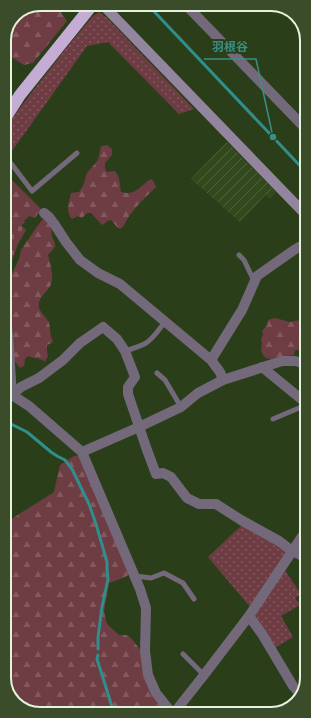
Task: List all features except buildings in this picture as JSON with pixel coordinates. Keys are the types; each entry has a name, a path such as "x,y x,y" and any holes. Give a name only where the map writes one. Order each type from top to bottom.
{"highway":[{"path":"11,109 20,95 88,11"}],"street":[{"path":"109,11 300,209"},
{"path":"192,11 300,123"},
{"path":"44,213 49,217 80,260 98,273 120,284 211,360 220,372 223,380"},
{"path":"211,360 242,310 257,276 300,246"},
{"path":"11,394 21,387 39,378 63,360 80,343 103,326 117,339 125,351 135,377 128,387 128,394 156,474 163,473 171,477 187,498 199,504 216,504 300,555"},
{"path":"82,452 181,407 198,393 223,380 282,361 300,362"},
{"path":"262,367 300,399"},
{"path":"11,397 28,406 82,452 135,576 146,608 145,651 148,675 156,693 168,707"},
{"path":"178,707 249,616 300,539"},
{"path":"249,616 297,691"}],"lane":[{"path":"11,163 32,191 77,153"},
{"path":"238,255 244,260 254,282"},
{"path":"125,351 148,342 165,322"},
{"path":"157,372 165,380 181,407"},
{"path":"273,419 300,407"},
{"path":"135,576 151,578 164,573 183,583 194,600"},
{"path":"183,654 204,675"}],"shaded area":[{"path":"227,142 276,192 270,199 265,195 240,222 191,179"}],"green space":[{"path":"40,11 60,11 67,21 33,63 24,65 11,57 12,32 17,22 29,13"},
{"path":"99,12 107,18 194,109 179,114 108,42 87,46 12,151 11,121 67,47 92,17"},
{"path":"107,145 112,149 112,155 105,163 105,169 107,172 115,171 117,173 120,181 121,192 131,193 138,190 151,179 156,187 133,210 123,227 120,229 111,220 102,225 91,213 87,213 82,218 78,216 72,219 68,210 71,193 79,192 83,186 87,173 98,160 101,146"},
{"path":"11,179 41,209 35,218 29,216 24,221 25,223 11,231"},
{"path":"46,218 51,226 55,247 48,255 52,271 51,283 40,300 39,307 49,323 53,341 47,345 48,356 45,362 41,359 28,356 25,359 24,366 20,368 14,360 11,333 11,276 19,259 21,250 43,219"},
{"path":"21,225 26,230 18,244 11,264 11,231"},
{"path":"275,318 290,322 300,320 300,350 295,350 294,355 271,359 266,358 261,350 261,340 263,335 262,331 267,325 268,320"},
{"path":"80,455 130,574 109,583 104,612 107,624 119,635 126,635 131,638 142,652 165,707 38,707 29,705 22,701 16,694 11,682 11,519 54,492 60,465 74,456"},
{"path":"242,525 277,542 288,552 250,607 208,557"},
{"path":"284,569 300,593 300,595 295,598 300,605 281,616 293,637 273,649 252,616"}],"waterway":[{"path":"154,11 300,166"},
{"path":"11,424 27,432 51,452 65,460 72,469 89,504 107,562 108,579 102,607 98,649"},
{"path":"98,655 97,659 112,707"}],"place":[{"name":"羽根谷","path":"273,137"}]}
